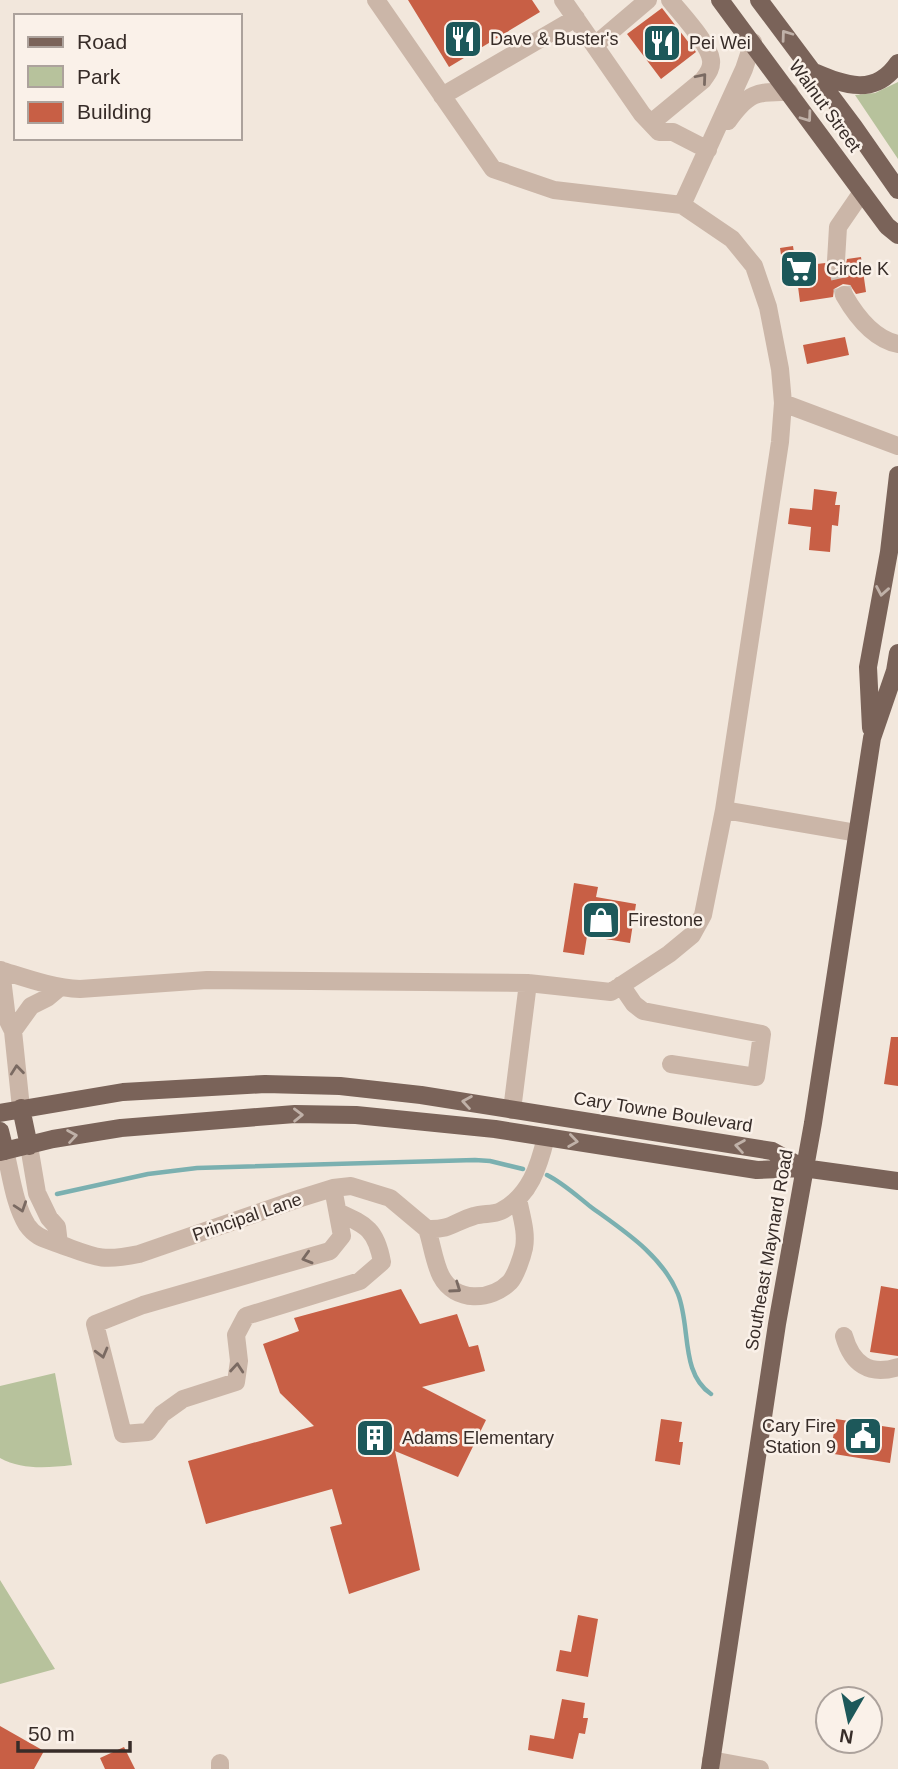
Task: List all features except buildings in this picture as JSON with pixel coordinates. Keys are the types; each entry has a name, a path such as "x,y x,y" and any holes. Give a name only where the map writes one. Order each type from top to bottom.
{"main road":[{"name":"Walnut Street","path":"720,0 887,226 898,235"},
{"name":"Walnut Street","path":"759,0 898,190"},
{"path":"813,71 842,84 868,85 888,76 898,64"},
{"name":"Southeast Maynard Road","path":"872,738 868,667 889,552 898,475"},
{"name":"Southeast Maynard Road","path":"710,1765 872,738 895,671 898,653"},
{"name":"Cary Towne Boulevard","path":"0,1112 123,1092 265,1084 340,1086 421,1095 772,1151 803,1168"},
{"path":"22,1108 29,1146"},
{"path":"0,1131 3,1152 53,1139 121,1128 295,1114 356,1115 495,1129 757,1170 803,1168 898,1181"}],"street":[{"path":"22,1108 13,1031 7,1019 0,970 59,988 113,988 207,979 528,984 611,992 669,954 692,935 704,915 724,810 780,442 783,403 780,369 768,307 754,266 732,239 682,205 554,191 494,169 376,0"},
{"path":"564,0 659,132 673,132 708,150"},
{"path":"595,46 648,0"},
{"path":"651,123 703,80 710,71 708,50 670,0"},
{"path":"443,96 576,18"},
{"path":"682,205 744,69 753,42"},
{"path":"708,150 737,109 754,94 789,92"},
{"path":"836,261 838,227 862,192"},
{"path":"844,295 858,319 889,342 898,344"},
{"path":"783,403 898,446"},
{"path":"724,810 857,833"},
{"path":"512,1110 528,984"},
{"path":"621,985 634,1004 643,1011 677,1020 762,1034 756,1077 671,1065"},
{"path":"13,1031 31,1006 59,988"},
{"path":"518,1199 524,1230 524,1248 512,1280 496,1293 470,1298 452,1288 442,1277 427,1229 445,1230 475,1216 499,1212 518,1199 529,1186 546,1137"},
{"path":"29,1146 37,1193 49,1218 57,1227 59,1244"},
{"name":"Principal Lane","path":"3,1152 28,1226 40,1239 100,1259 139,1254 333,1188 351,1186 390,1198 427,1229"},
{"path":"333,1188 342,1236 330,1251 143,1305 95,1324 123,1434 149,1432 162,1413 183,1399 236,1382 239,1361 236,1335 246,1316 360,1281 382,1262 378,1244 365,1224 338,1212"},
{"path":"844,1336 849,1352 859,1364 885,1370 898,1367"},
{"path":"710,1765 760,1769"}],"green space":[{"path":"898,82 898,159 855,95 875,93"},
{"path":"55,1373 72,1465 26,1466 0,1458 0,1386"},
{"path":"0,1580 55,1669 0,1684"}],"waterway":[{"path":"57,1194 148,1174 197,1168 475,1160 523,1169"},
{"path":"547,1175 629,1235 662,1267 671,1280 682,1307 690,1362 701,1385 711,1394"}],"tunnel":[{"path":"836,261 844,295"}],"place":[{"name":"Dave & Buster's","path":"463,39"},
{"name":"Pei Wei","path":"662,43"},
{"name":"Circle K","path":"799,269"},
{"name":"Firestone","path":"601,920"},
{"name":"Cary Fire Station 9","path":"863,1436"},
{"name":"Adams Elementary","path":"375,1438"}]}
